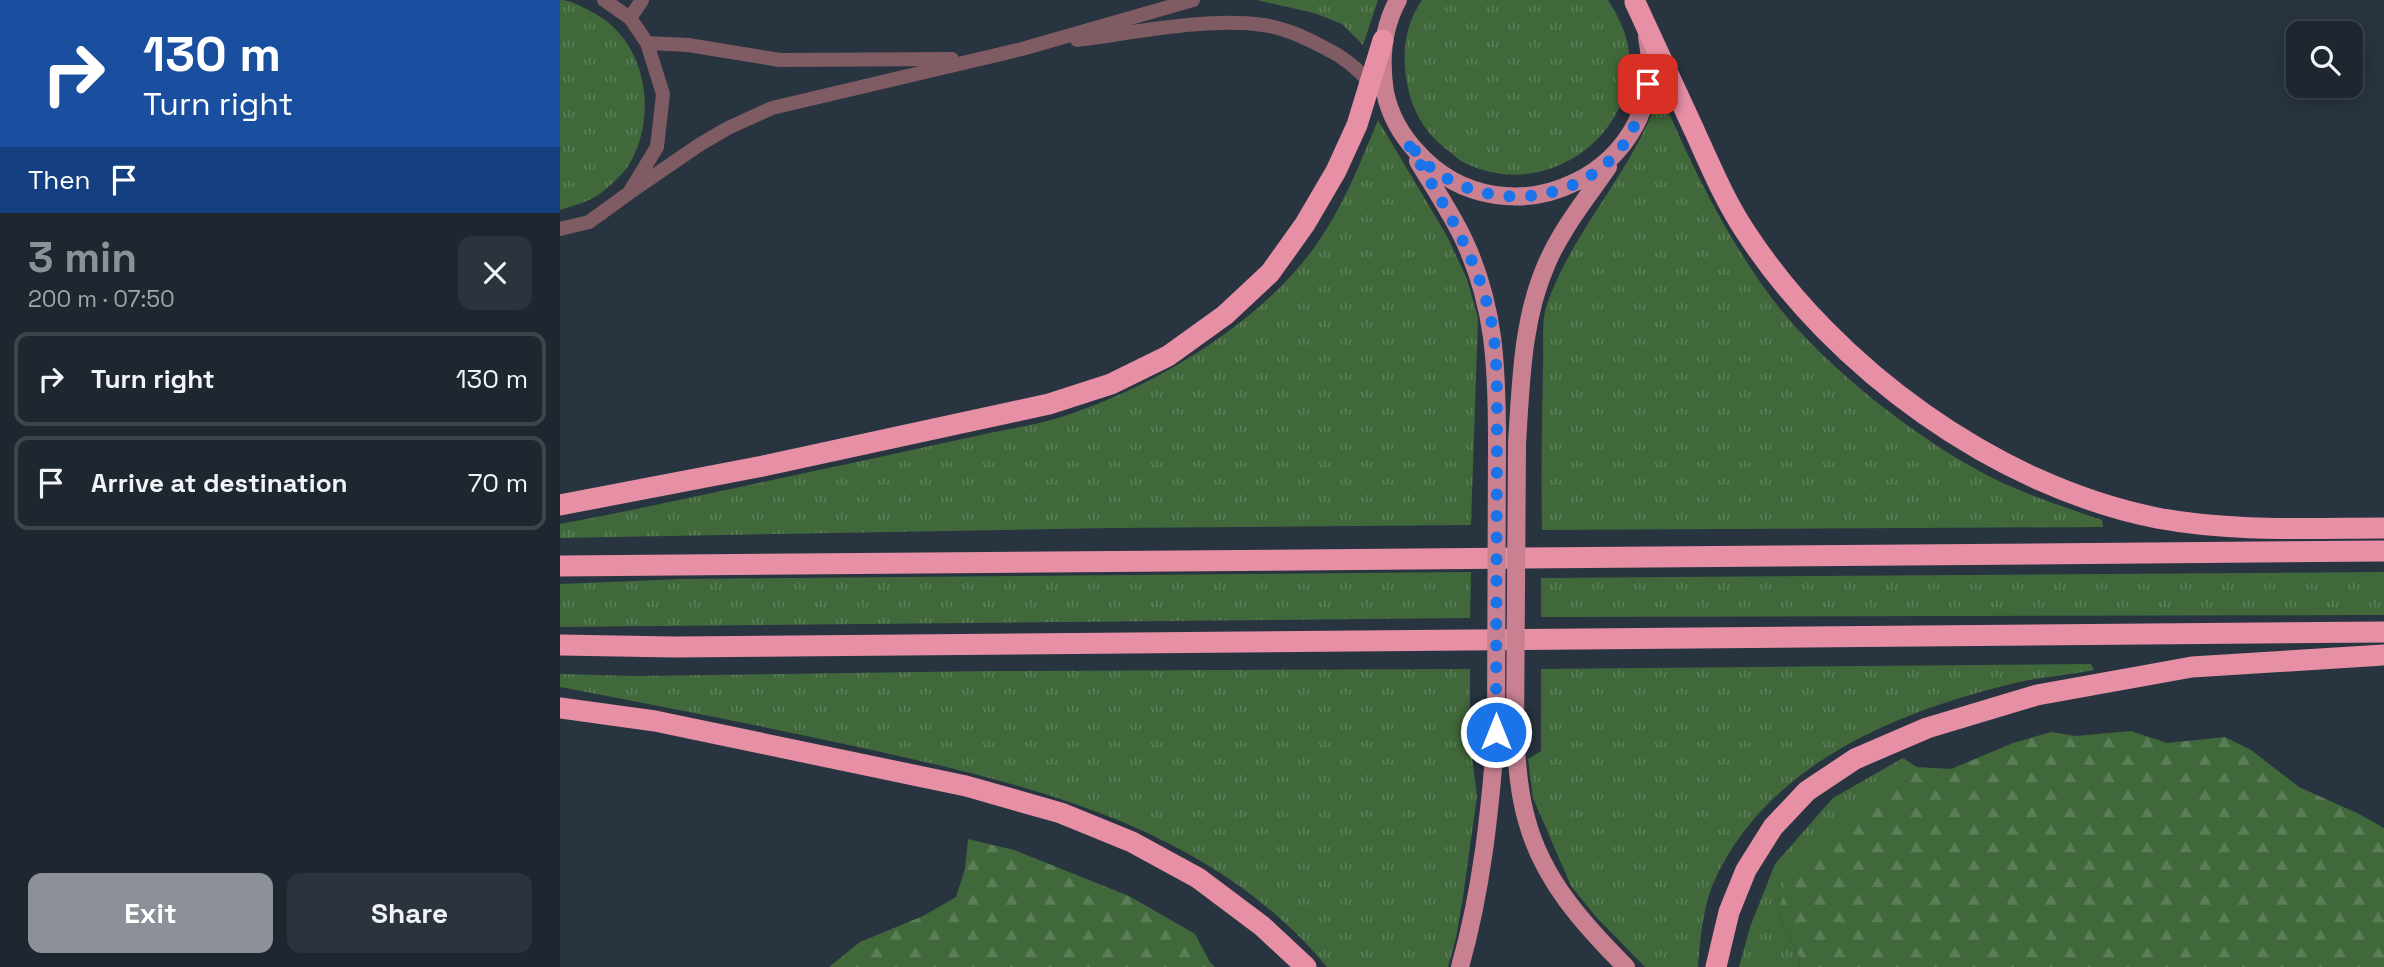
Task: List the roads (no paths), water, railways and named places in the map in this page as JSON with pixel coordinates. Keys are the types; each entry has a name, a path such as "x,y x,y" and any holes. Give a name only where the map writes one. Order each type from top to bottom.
{"highway":[{"path":"1634,1 1744,230 1785,287 1881,383 1941,426 2011,466 2096,503 2158,518 2239,527 2384,528"},
{"path":"560,505 776,464 1049,404 1111,384 1168,356 1225,315 1270,273 1305,224 1336,171 1357,125 1383,40"},
{"path":"560,566 2384,551"},
{"path":"560,645 674,647 2384,632"},
{"path":"1716,967 1729,912 1742,880 1773,827 1807,791 1855,759 1927,728 2037,695 2192,667 2384,655"},
{"path":"560,708 655,720 967,786 1061,813 1132,842 1198,878 1262,926 1306,967"}],"main road":[{"path":"1398,0 1392,10 1383,40 1382,71 1392,115 1461,235 1475,268 1491,324 1497,368 1496,732 1489,822 1481,876 1460,967"},
{"path":"1626,967 1592,932 1561,893 1539,854 1525,810 1515,736 1517,443 1522,359 1536,293 1547,263 1563,233 1639,118 1648,84 1649,47 1634,1"},
{"path":"1406,140 1430,167 1460,186 1494,196 1529,197 1563,189 1595,172 1621,148"}],"lane":[{"path":"604,0 630,18 647,43 663,94 657,147 629,193"},
{"path":"630,18 642,0"},
{"path":"560,229 589,222 699,145 727,128 772,108 1034,46 1193,0"},
{"path":"1034,46 1220,23 1264,25 1300,35 1353,66 1370,83 1392,115"},
{"path":"647,43 688,45 780,60 978,58"}]}
